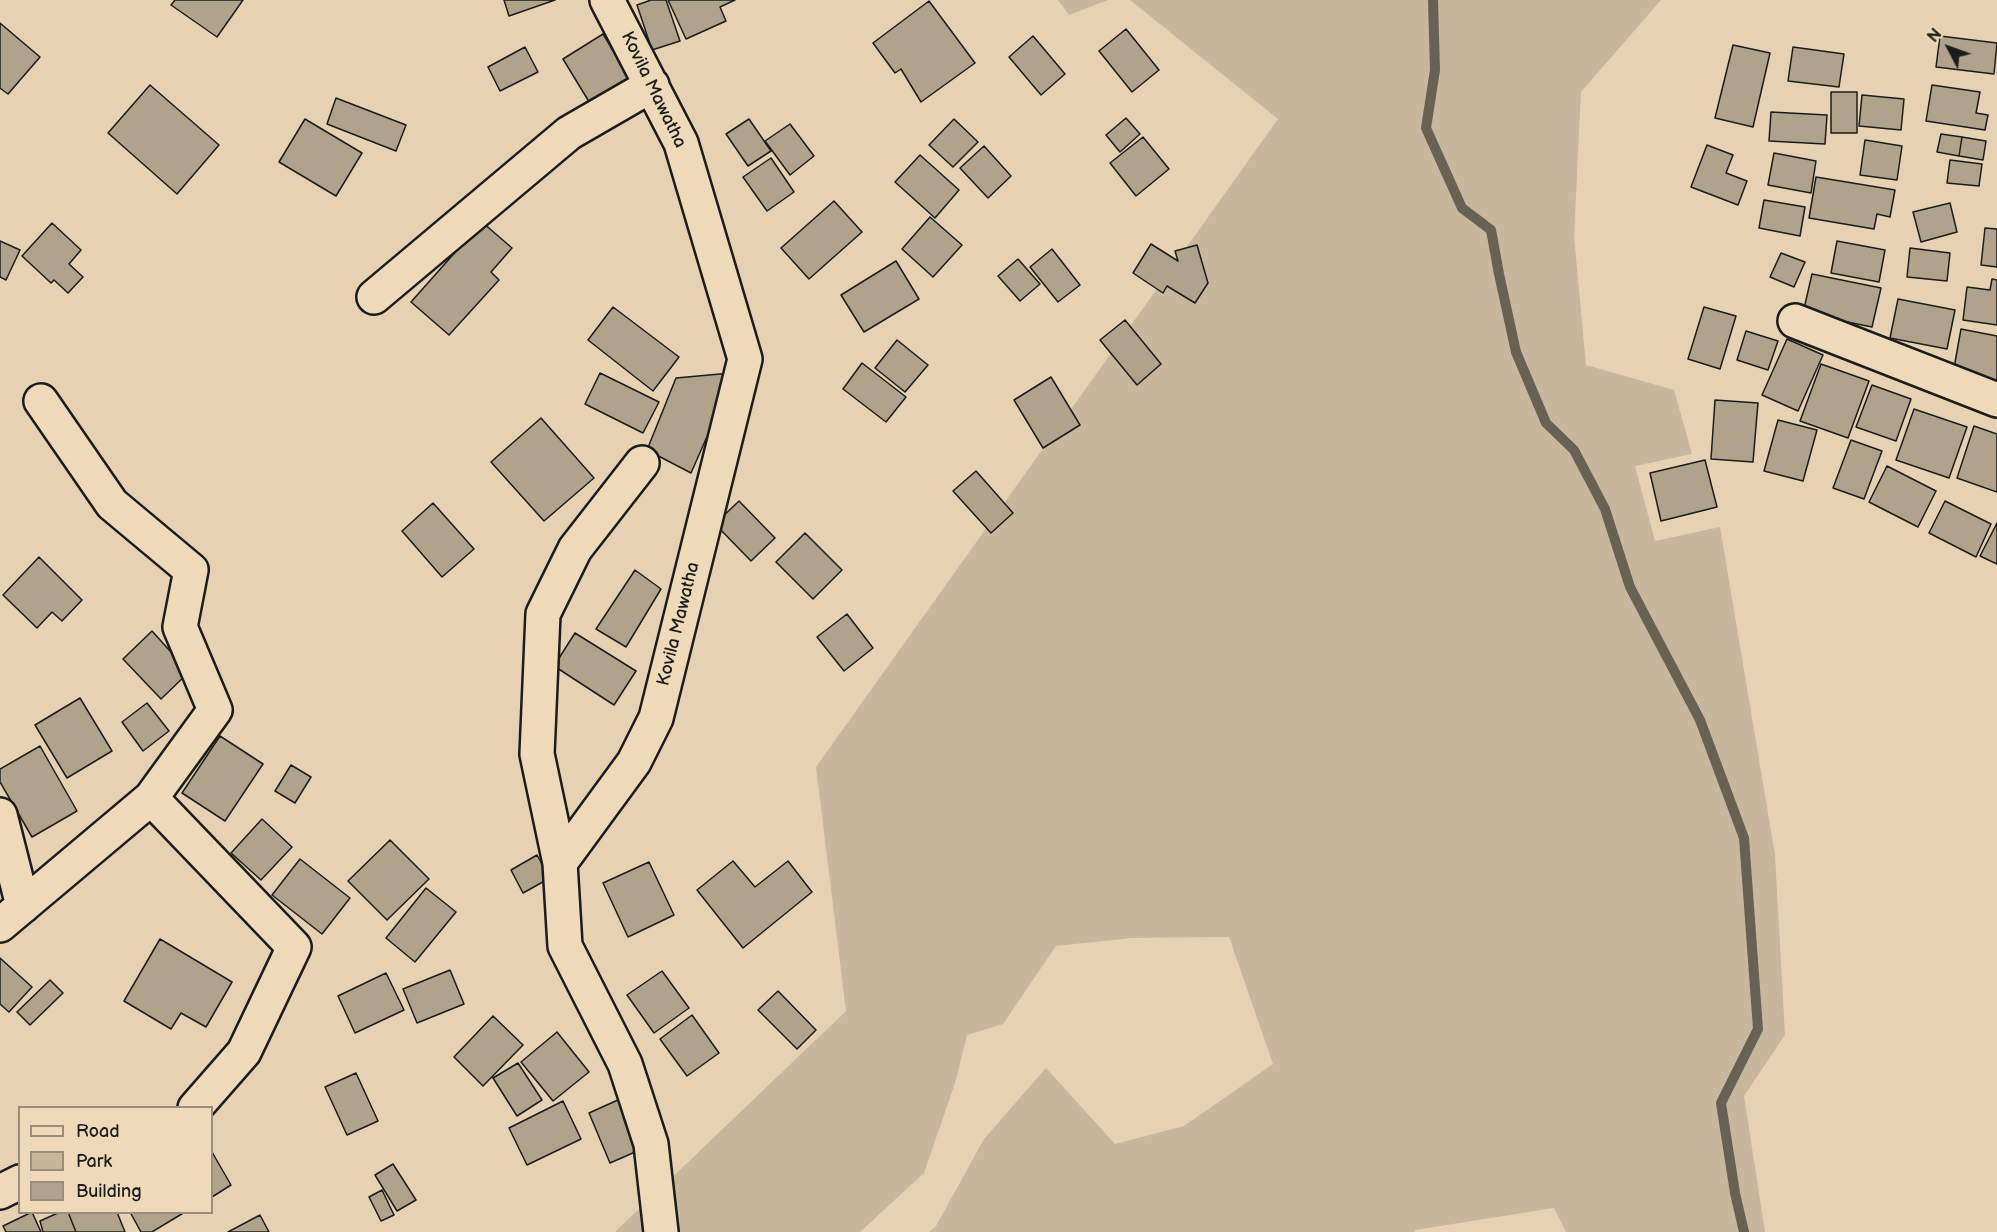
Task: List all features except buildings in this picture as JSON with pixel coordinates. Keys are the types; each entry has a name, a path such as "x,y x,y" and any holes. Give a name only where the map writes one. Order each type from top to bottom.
{"street":[{"name":"Kovila Mawatha","path":"560,863 634,762 656,718 745,359 681,143 607,0"},
{"path":"374,297 569,133 652,85"},
{"path":"1795,321 1997,400"},
{"path":"11,916 151,798 214,710 180,627 191,570 112,504 41,401"},
{"path":"642,463 574,549 543,614 537,754 560,863 565,946 625,1064 651,1144 661,1232"},
{"path":"151,798 294,947 244,1052 196,1106"},
{"path":"0,815 11,916"},
{"path":"0,1192 18,1183"}],"green space":[{"path":"1058,0 1108,0 1069,15"},
{"path":"1130,0 1661,0 1581,92 1574,236 1586,365 1674,390 1692,454 1635,466 1655,541 1720,527 1775,855 1785,1035 1744,1096 1765,1232 1566,1232 1554,1208 1415,1230 1415,1232 929,1232 936,1226 984,1139 1046,1068 1115,1144 1184,1126 1273,1064 1229,937 1132,938 1056,946 1003,1024 967,1035 955,1083 924,1173 860,1232 615,1232 846,1011 816,767 1278,119"}],"waterway":[{"path":"1433,0 1435,70 1426,128 1462,208 1491,230 1516,352 1546,423 1574,450 1605,509 1630,587 1700,720 1744,838 1758,1029 1721,1103 1735,1193 1744,1232"}]}
